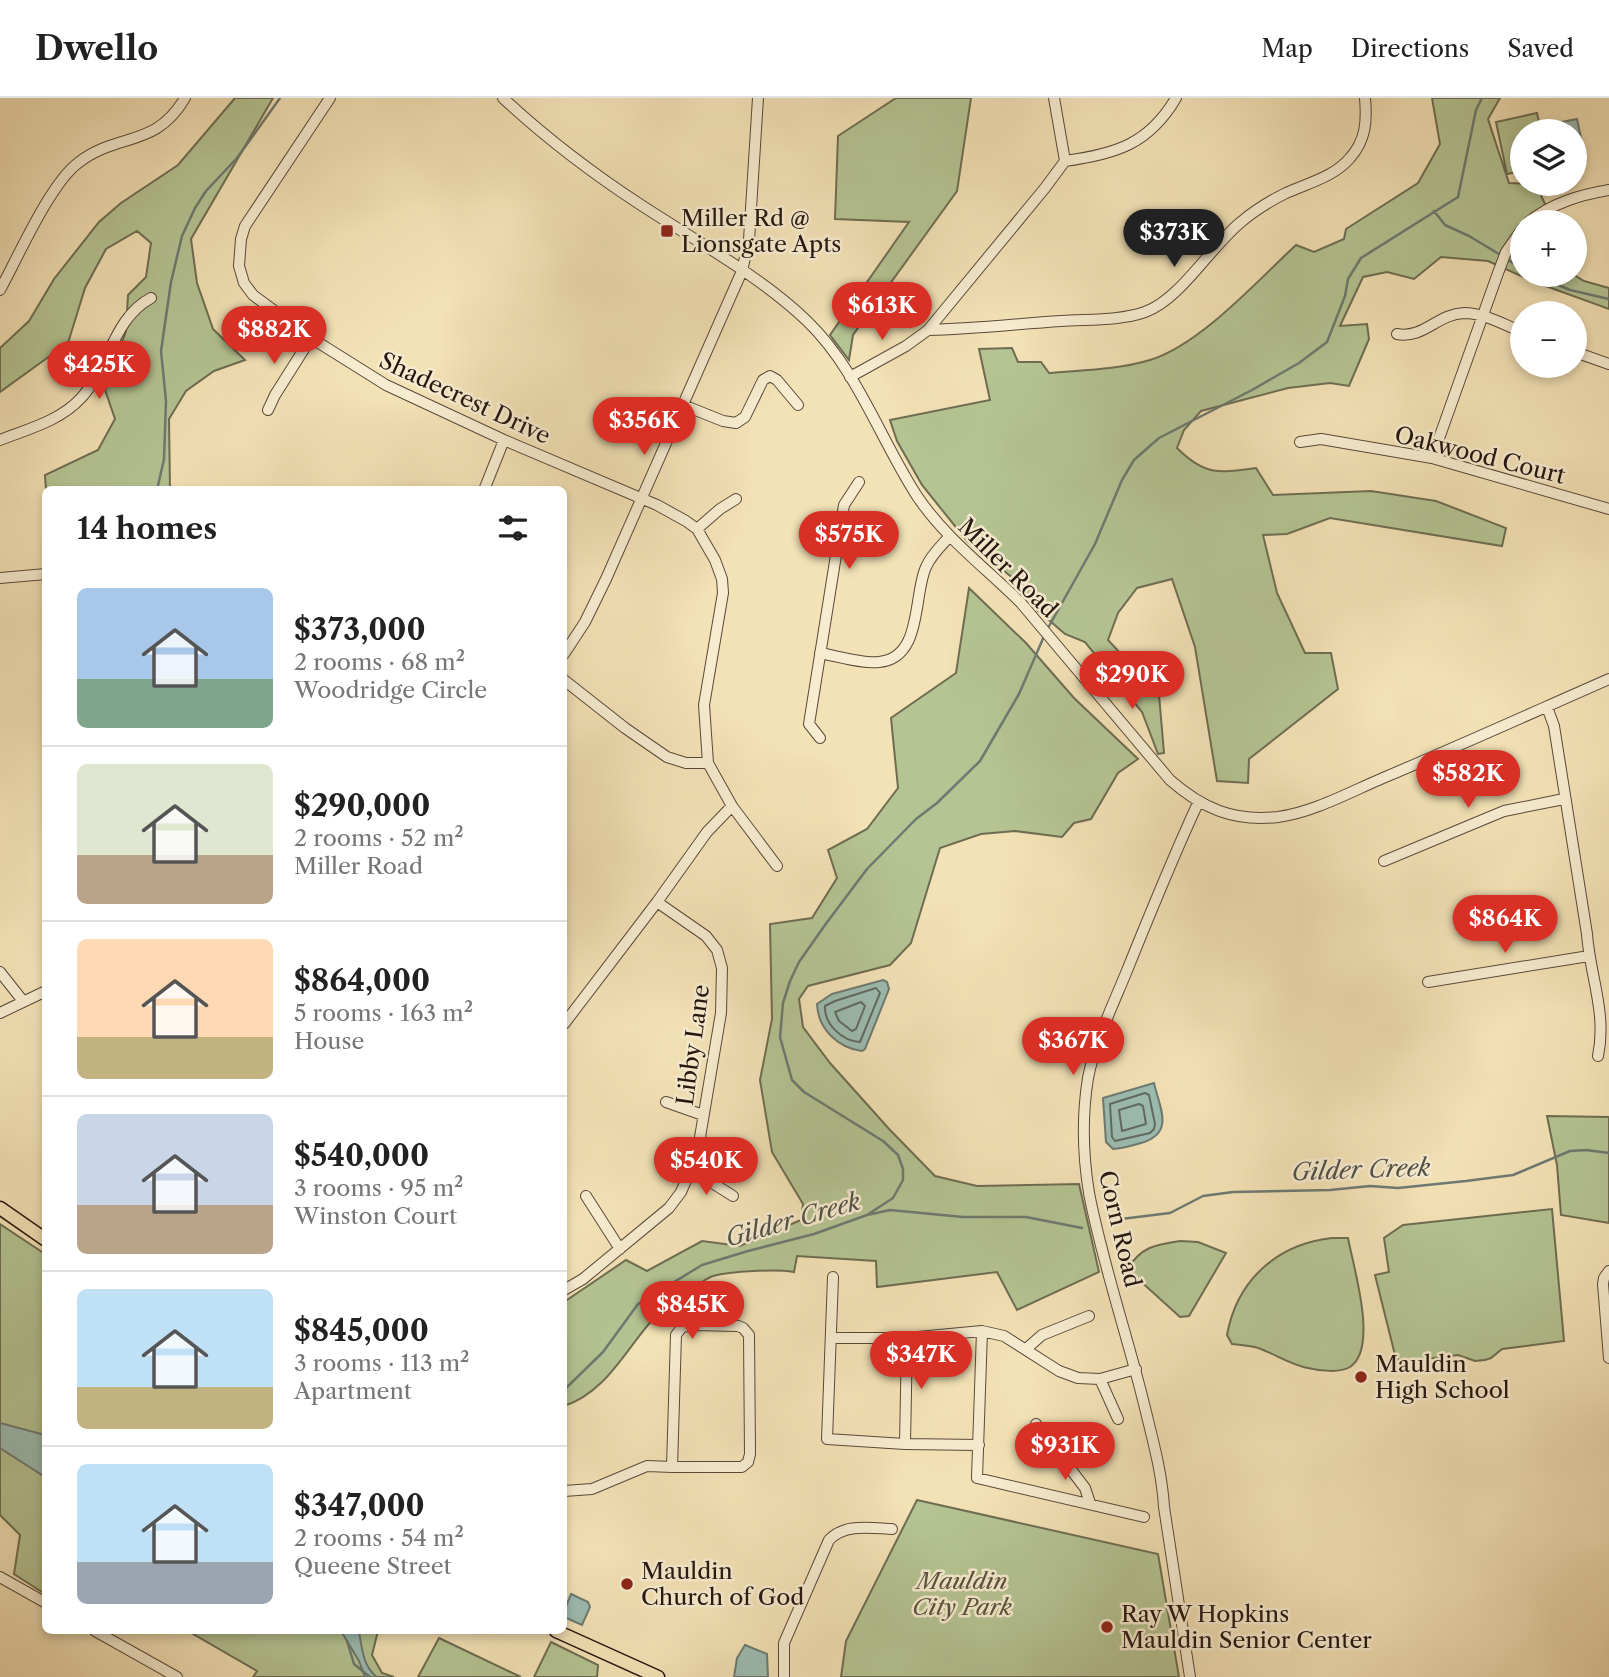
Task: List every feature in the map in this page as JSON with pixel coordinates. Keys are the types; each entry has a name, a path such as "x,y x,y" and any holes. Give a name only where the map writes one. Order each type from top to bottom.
{"main road":[{"path":"0,1208 42,1238"},
{"path":"563,1634 658,1677"}],"street":[{"path":"0,290 67,173 95,152 162,127 185,98"},
{"name":"Shadecrest Drive","path":"330,98 245,226 239,253 240,272 253,295 311,338 386,385 503,440 657,505 697,529 715,560 722,579 723,593 704,705 708,763 732,806 778,866"},
{"name":"Miller Road","path":"503,98 538,130 593,173 742,271 810,324 834,352 917,496 949,537 994,576 1047,634 1170,780 1198,803 1217,811 1242,816 1278,817 1306,810 1609,679"},
{"path":"567,649 585,622 643,499 742,271 749,240 758,98"},
{"path":"850,377 906,346 928,330 1045,188 1065,160 1054,98"},
{"path":"1065,160 1087,158 1131,144 1151,131 1176,98"},
{"path":"928,330 1131,316 1158,306 1173,294 1227,234 1255,211 1280,196 1332,173 1349,159 1364,135 1365,98"},
{"path":"1545,210 1563,202 1609,190"},
{"path":"1433,458 1510,246"},
{"path":"0,440 57,418 71,408 92,383 132,311 151,298"},
{"path":"1397,334 1414,334 1441,319 1457,314 1483,316 1510,327"},
{"path":"268,410 279,387 311,338"},
{"path":"1587,356 1609,364"},
{"path":"683,405 723,421 736,423 745,416 763,380 770,376 797,405"},
{"name":"Oakwood Court","path":"1300,442 1321,439 1433,458 1609,509"},
{"path":"486,486 503,440"},
{"path":"820,738 809,724 844,505 859,482"},
{"path":"697,529 736,499"},
{"path":"820,653 878,662 888,660 904,649 913,627 926,567 949,537"},
{"path":"0,578 42,574"},
{"path":"567,682 667,757 686,763 708,763"},
{"path":"1547,707 1554,726 1602,1026 1598,1056"},
{"path":"1384,861 1504,811 1564,799"},
{"name":"Corn Road","path":"1190,1677 1162,1484 1136,1369 1090,1194 1084,1139 1088,1076 1099,1041 1178,845 1198,803"},
{"path":"567,1020 707,832 732,806"},
{"name":"Libby Lane","path":"567,1288 583,1279 670,1208 691,1173 700,1141 721,1013 723,993 719,956 706,936 657,902"},
{"path":"1428,982 1589,956"},
{"path":"0,972 23,1002"},
{"path":"0,1013 42,993"},
{"path":"666,1102 703,1115"},
{"path":"691,1173 733,1196"},
{"path":"586,1196 620,1249"},
{"path":"1609,1271 1603,1284 1609,1358"},
{"path":"833,1277 827,1439 979,1445"},
{"path":"1026,1349 1042,1335 1089,1316"},
{"path":"567,1491 592,1489 647,1466 672,1467 733,1469 748,1462 750,1340 743,1328 685,1326 676,1335 672,1467"},
{"path":"832,1338 907,1338 982,1331 1004,1336 1059,1371 1078,1378 1100,1379 1136,1369"},
{"path":"982,1331 978,1478 1144,1517"},
{"path":"905,1444 907,1338"},
{"path":"1100,1379 1118,1419"},
{"path":"1036,1424 1086,1488 1090,1503"},
{"path":"784,1677 784,1643 829,1540 844,1530 855,1528 892,1529"},
{"path":"0,1577 42,1601"},
{"path":"100,1634 177,1677"}],"green space":[{"path":"235,98 273,98 191,239 197,283 213,329 245,360 214,371 186,391 169,419 170,486 46,486 45,475 98,450 115,419 105,390 126,331 128,295 146,277 151,243 137,231 106,249 85,288 68,343 0,392 0,348 29,321 54,279 99,222 121,203 178,165"},
{"path":"896,98 971,98 957,191 853,335 849,360 830,335 909,222 835,219 838,136"},
{"path":"1432,98 1500,98 1488,119 1510,183 1510,196 1541,196 1548,210 1510,210 1510,271 1488,261 1441,257 1414,279 1387,272 1363,277 1340,326 1367,324 1369,339 1349,386 1330,383 1288,388 1201,411 1184,430 1177,448 1205,468 1232,471 1256,468 1273,495 1371,491 1436,501 1506,528 1502,546 1330,518 1287,534 1263,535 1277,593 1305,653 1331,653 1338,689 1249,759 1248,783 1217,781 1195,647 1172,579 1137,588 1118,613 1108,640 1159,695 1164,753 1158,754 1142,712 1085,642 1065,634 1036,609 1019,583 967,541 922,485 897,441 890,420 990,400 979,349 1012,348 1018,362 1041,362 1049,373 1125,366 1169,352 1208,327 1296,245 1314,252 1344,239 1346,229 1418,183 1440,144"},
{"path":"1537,113 1538,119 1510,119 1510,173 1507,174 1496,122"},
{"path":"1587,282 1609,288 1609,309 1548,287 1587,287"},
{"path":"969,588 1026,643 1074,698 1138,759 1118,773 1091,819 1074,823 1062,837 1015,831 981,834 940,848 911,943 890,965 808,986 799,999 803,1027 830,1063 935,1176 977,1186 1079,1184 1099,1272 1017,1310 997,1272 877,1287 876,1261 797,1256 794,1272 753,1271 713,1276 659,1313 604,1380 592,1391 567,1405 567,1300 626,1260 647,1271 702,1241 740,1246 801,1220 803,1204 772,1152 760,1080 772,1019 770,924 812,918 837,878 828,850 867,829 898,788 891,718 956,673"},
{"path":"1547,1116 1609,1117 1609,1223 1561,1215 1557,1165"},
{"path":"1552,1209 1564,1341 1502,1349 1485,1360 1475,1361 1458,1355 1402,1362 1396,1359 1375,1275 1389,1272 1384,1238 1403,1225"},
{"path":"0,1224 42,1252 42,1592 14,1574 20,1535 0,1515"},
{"path":"1332,1238 1348,1238 1362,1306 1363,1343 1358,1357 1350,1367 1335,1371 1313,1369 1255,1347 1232,1344 1227,1335 1232,1315 1240,1297 1263,1268 1294,1248"},
{"path":"1180,1241 1198,1242 1226,1253 1189,1316 1180,1317 1127,1269 1149,1248"},
{"name":"Mauldin City Park","path":"917,1500 1158,1554 1179,1677 841,1677 846,1641"},
{"path":"193,1634 377,1634 372,1655 382,1673 394,1677 253,1677 257,1671"},
{"path":"439,1638 521,1677 418,1677"},
{"path":"551,1642 598,1665 597,1677 534,1677"}],"water":[{"path":"883,980 887,982 889,989 865,1049 862,1051 845,1046 831,1036 821,1021 817,1004 832,994"},
{"path":"1154,1083 1162,1119 1158,1133 1152,1139 1141,1143 1113,1149 1106,1142 1103,1098"},
{"path":"0,1423 42,1434 42,1475 0,1448"},
{"path":"571,1594 588,1602 590,1607 582,1625 567,1618 567,1604"},
{"path":"343,1634 359,1634 366,1663 377,1677 365,1677"},
{"path":"745,1645 767,1654 768,1677 734,1677 737,1658"}],"waterway":[{"path":"158,486 164,459 166,401 161,351 171,282 182,236 206,191 237,158 280,98"},
{"path":"1048,628 1095,544 1122,480 1134,460 1159,438 1252,390 1299,363 1327,342 1345,296 1348,279 1361,258 1458,197 1476,110 1482,98"},
{"path":"1434,211 1445,225 1499,254"},
{"path":"1563,287 1609,299"},
{"path":"867,1215 893,1198 903,1180 903,1169 898,1155 883,1141 804,1092 792,1080 780,1037 783,1003 799,962 867,869 916,819 937,803 980,761 1019,694 1045,634"},
{"name":"Gilder Creek","path":"1113,1220 1170,1213 1203,1196 1233,1192 1330,1190 1370,1186 1398,1188 1466,1181 1513,1175 1570,1151 1609,1153"},
{"name":"Gilder Creek","path":"567,1387 603,1352 638,1304 702,1265 890,1210 963,1217 1026,1217 1082,1228"},
{"name":"Gilder Creek","path":"347,1641 354,1664 370,1677"}],"place":[{"name":"Miller Rd @ Lionsgate Apts","path":"667,231"},
{"name":"Mauldin High School","path":"1361,1377"},
{"name":"Mauldin Church of God","path":"627,1584"},
{"name":"Ray W Hopkins Mauldin Senior Center","path":"1107,1627"}]}
